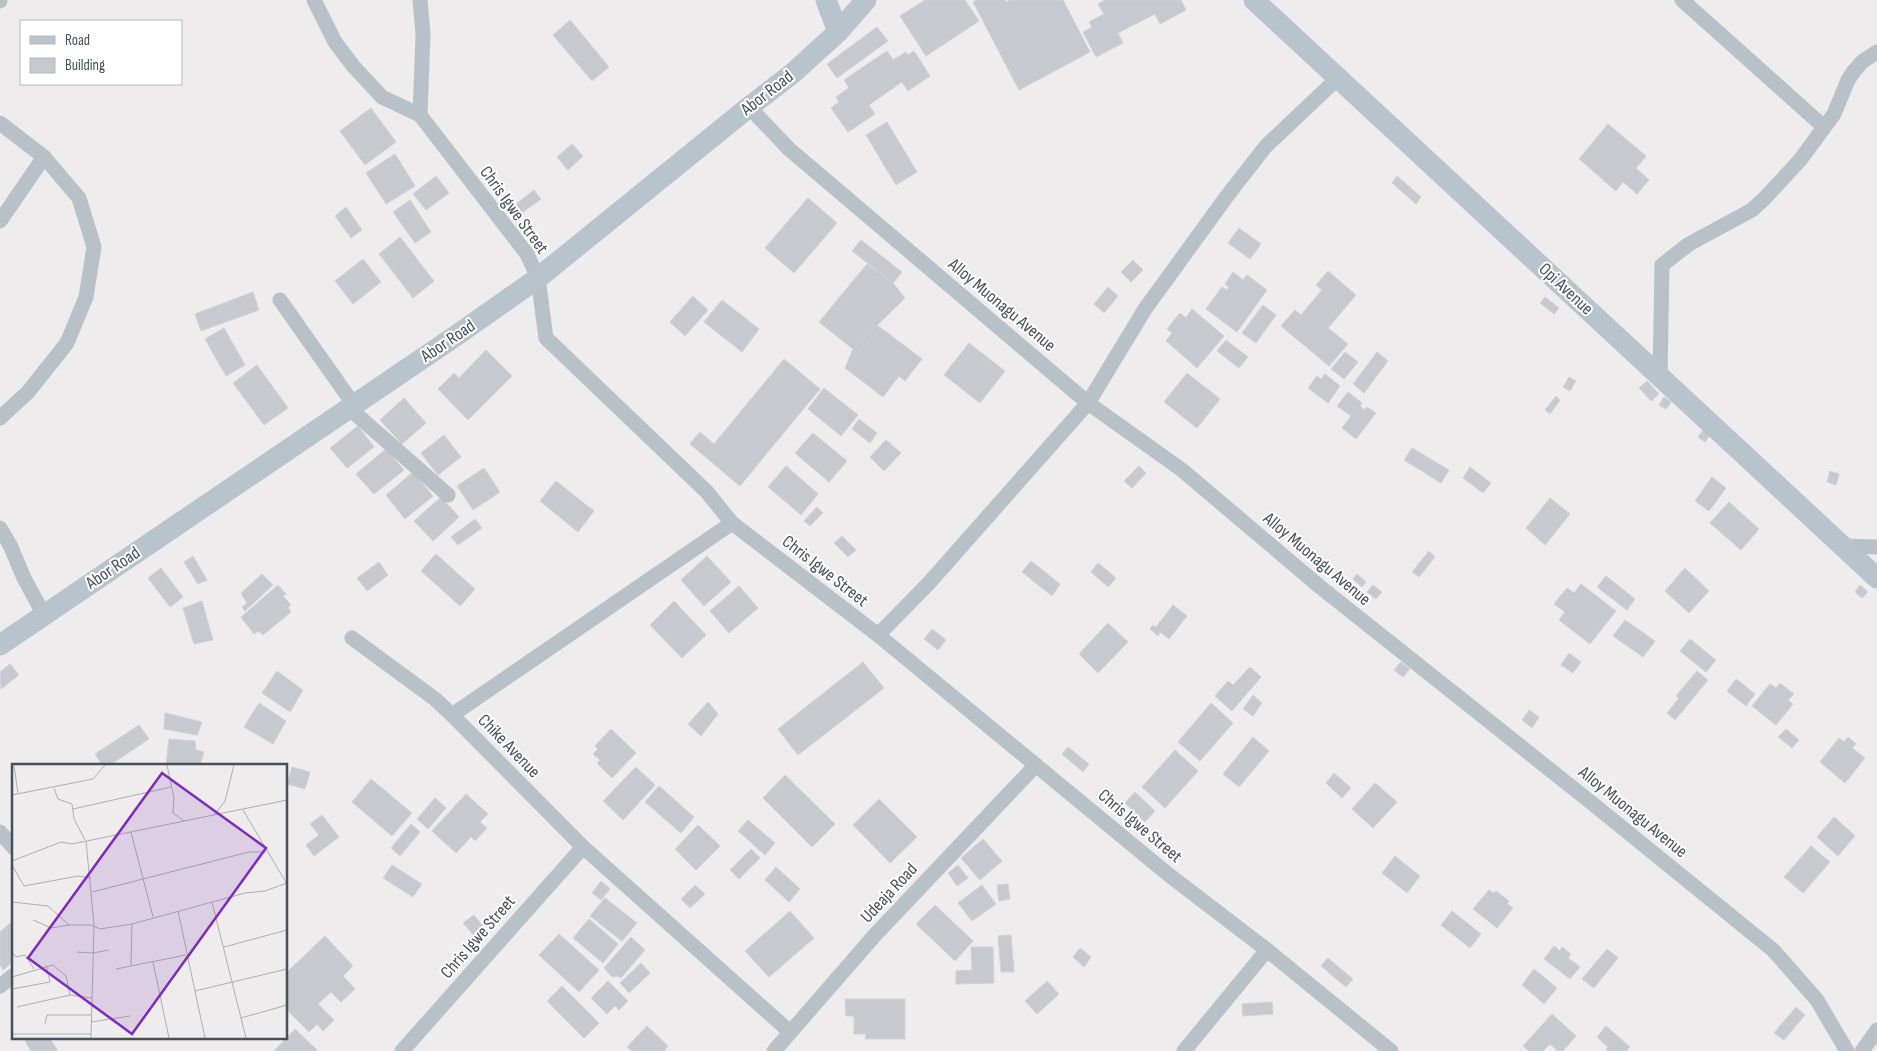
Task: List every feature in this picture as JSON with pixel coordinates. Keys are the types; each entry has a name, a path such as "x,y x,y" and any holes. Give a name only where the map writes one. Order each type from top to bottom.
{"street":[{"path":"314,0 335,42 354,67 382,97 420,115 423,34 420,0"},
{"path":"826,0 838,32"},
{"name":"Abor Road","path":"0,645 538,278 793,73 838,32 866,0"},
{"name":"Opi Avenue","path":"1254,0 1877,578"},
{"path":"1682,0 1824,127"},
{"path":"1660,377 1662,265 1689,244 1752,210 1800,160 1834,114 1848,80 1863,61 1877,52"},
{"path":"878,635 929,583 1088,403 1145,309 1227,196 1266,146 1338,78"},
{"name":"Alloy Muonagu Avenue","path":"749,107 788,149 1088,403 1182,470 1319,586 1586,798 1773,950 1817,1000 1847,1051"},
{"name":"Chris Igwe Street","path":"420,115 528,254 538,278 546,338 707,492 732,522 878,635 1169,875 1267,950 1392,1051"},
{"path":"0,123 44,157 79,198 94,247 86,297 67,343 28,392 0,418"},
{"path":"0,221 44,157"},
{"path":"280,300 351,406 448,495"},
{"name":"Chike Avenue","path":"732,522 452,715 583,848 790,1032"},
{"path":"0,528 44,615"},
{"path":"1842,546 1877,547"},
{"path":"352,638 435,699 452,715"},
{"name":"Udeaja Road","path":"774,1051 875,935 1036,765"},
{"path":"0,832 12,846"},
{"name":"Chris Igwe Street","path":"402,1051 583,848"},
{"path":"1184,1051 1267,950"},
{"path":"0,986 12,977"},
{"path":"1862,1051 1877,1030"}],"building":[{"path":"925,0 965,0 979,21 926,56 900,16"},
{"path":"977,0 1005,0 1006,2 1010,0 1063,0 1090,52 1019,90 973,2"},
{"path":"1105,0 1181,0 1186,10 1160,24 1155,14 1118,33 1123,43 1096,57 1083,32 1092,27 1089,22 1104,14 1098,4"},
{"path":"570,20 609,67 592,81 553,35"},
{"path":"877,27 888,41 837,78 827,64"},
{"path":"887,51 893,60 906,52 908,55 914,51 930,76 908,91 902,82 869,105 875,114 848,132 831,108 839,102 836,97 849,88 844,80"},
{"path":"371,108 396,142 365,165 340,131"},
{"path":"887,122 917,172 896,185 866,135"},
{"path":"1608,124 1646,156 1636,168 1649,180 1637,194 1623,182 1616,191 1579,159"},
{"path":"572,144 583,156 568,170 557,157"},
{"path":"395,154 415,186 386,204 366,173"},
{"path":"436,176 449,193 426,210 413,194"},
{"path":"1397,176 1421,197 1416,204 1392,183"},
{"path":"534,190 541,199 516,217 510,209"},
{"path":"808,198 837,223 794,273 765,248"},
{"path":"410,200 431,232 415,243 393,212"},
{"path":"346,207 362,230 351,238 335,216"},
{"path":"1239,228 1261,244 1250,259 1228,243"},
{"path":"400,237 434,281 413,298 379,254"},
{"path":"861,240 902,272 893,283 852,251"},
{"path":"363,259 381,282 353,304 335,281"},
{"path":"1133,260 1143,270 1131,282 1121,272"},
{"path":"867,264 893,283 905,298 853,349 819,322"},
{"path":"1328,271 1356,295 1328,328 1348,344 1329,366 1281,326 1295,310 1301,315 1322,290 1316,285"},
{"path":"1233,272 1243,280 1247,275 1267,290 1237,332 1206,309 1222,287 1227,290 1229,287 1225,284"},
{"path":"1108,287 1118,296 1104,313 1094,304"},
{"path":"253,292 259,310 201,331 195,314"},
{"path":"693,296 708,310 685,336 670,322"},
{"path":"1545,297 1559,308 1554,314 1540,303"},
{"path":"722,300 759,329 742,352 704,322"},
{"path":"1263,305 1276,315 1256,343 1242,333"},
{"path":"1192,309 1224,336 1197,368 1166,341 1172,333 1167,329 1180,313 1186,318"},
{"path":"877,325 922,359 905,381 899,376 883,397 845,368 853,349"},
{"path":"224,328 245,365 226,376 205,339"},
{"path":"1226,340 1248,357 1239,368 1217,351"},
{"path":"969,343 1005,371 980,403 944,375"},
{"path":"486,350 512,376 468,420 438,389 454,373 459,378"},
{"path":"1345,352 1358,362 1344,379 1331,369"},
{"path":"1377,352 1388,361 1364,393 1353,384"},
{"path":"784,359 820,389 740,486 690,444 700,432 714,444"},
{"path":"257,365 288,408 264,425 233,383"},
{"path":"1187,373 1220,399 1197,428 1164,402"},
{"path":"1325,374 1340,386 1328,403 1308,388 1317,376 1321,379"},
{"path":"1569,377 1576,381 1570,391 1563,387"},
{"path":"1647,381 1659,394 1651,401 1639,388"},
{"path":"824,388 858,415 841,436 808,409"},
{"path":"1348,392 1362,403 1360,406 1365,410 1367,407 1376,413 1356,439 1342,428 1351,416 1337,406"},
{"path":"1556,396 1560,400 1550,414 1545,410"},
{"path":"1664,397 1671,402 1666,409 1659,405"},
{"path":"404,398 426,423 402,444 380,420"},
{"path":"859,419 877,433 870,443 852,429"},
{"path":"358,426 374,447 347,468 330,448"},
{"path":"1704,429 1711,434 1705,442 1698,437"},
{"path":"813,433 847,461 829,482 795,453"},
{"path":"444,435 461,457 438,475 421,453"},
{"path":"886,440 901,453 884,471 870,457"},
{"path":"1412,448 1449,470 1441,483 1404,460"},
{"path":"386,449 404,470 374,494 356,474"},
{"path":"786,466 818,494 801,515 768,487"},
{"path":"1139,466 1146,473 1132,488 1124,481"},
{"path":"1470,467 1491,483 1483,493 1463,478"},
{"path":"484,468 500,492 473,510 457,486"},
{"path":"1830,471 1839,474 1836,485 1827,482"},
{"path":"413,472 433,496 405,519 386,495"},
{"path":"1712,477 1726,488 1709,511 1695,501"},
{"path":"556,481 594,511 578,532 540,501"},
{"path":"441,497 459,517 433,541 414,521"},
{"path":"1550,498 1570,514 1545,545 1526,528"},
{"path":"1729,502 1759,529 1741,550 1710,523"},
{"path":"817,507 823,513 810,526 804,521"},
{"path":"475,519 482,528 458,545 451,537"},
{"path":"842,536 856,550 848,557 834,543"},
{"path":"1429,551 1435,557 1419,577 1412,572"},
{"path":"436,554 475,589 460,606 421,571"},
{"path":"193,556 207,580 198,584 184,562"},
{"path":"707,556 731,582 704,606 681,580"},
{"path":"1031,561 1060,584 1052,596 1022,572"},
{"path":"379,562 388,575 367,591 357,578"},
{"path":"1098,563 1116,578 1108,587 1091,572"},
{"path":"161,568 183,597 170,607 148,578"},
{"path":"1685,568 1709,591 1689,613 1665,591"},
{"path":"262,574 273,585 245,611 242,607 247,603 241,593"},
{"path":"1357,574 1366,582 1362,587 1353,579"},
{"path":"1606,576 1635,599 1627,610 1597,587"},
{"path":"1581,584 1616,611 1590,644 1559,620 1565,612 1554,604 1567,588 1574,593"},
{"path":"278,585 286,594 283,596 291,605 288,607 291,612 263,635 258,631 254,634 241,617"},
{"path":"1373,585 1382,592 1376,599 1367,592"},
{"path":"1860,585 1868,592 1862,598 1855,592"},
{"path":"739,586 758,608 729,633 710,611"},
{"path":"202,601 213,640 194,644 183,608"},
{"path":"674,601 706,635 682,658 650,625"},
{"path":"1173,605 1187,616 1169,639 1160,632 1158,636 1150,629 1153,625 1156,627"},
{"path":"1625,620 1655,641 1643,657 1613,636"},
{"path":"1108,623 1128,642 1098,673 1079,654"},
{"path":"932,629 946,640 938,650 924,639"},
{"path":"1690,639 1716,660 1706,672 1680,651"},
{"path":"1569,653 1581,662 1573,673 1561,665"},
{"path":"863,662 884,688 798,755 778,729"},
{"path":"1401,662 1410,669 1403,677 1394,670"},
{"path":"10,664 19,675 1,689 0,672"},
{"path":"1250,667 1261,677 1232,711 1215,696 1228,681 1233,685"},
{"path":"277,671 303,690 290,712 262,693"},
{"path":"1697,671 1708,680 1675,720 1667,713 1679,698 1676,696"},
{"path":"1736,679 1755,694 1746,706 1727,691"},
{"path":"1780,683 1794,694 1788,700 1793,704 1776,725 1752,706 1770,684 1776,688"},
{"path":"1253,695 1262,703 1253,716 1243,709"},
{"path":"708,702 718,714 701,736 688,724"},
{"path":"259,703 286,721 273,744 244,727"},
{"path":"1211,703 1233,723 1200,761 1178,742"},
{"path":"1529,710 1539,717 1532,728 1522,720"},
{"path":"165,713 202,722 197,735 164,729"},
{"path":"139,725 149,739 112,764 101,764 95,754"},
{"path":"611,729 636,753 612,778 597,763 600,760 593,754 598,749 595,746"},
{"path":"1786,729 1799,740 1792,748 1778,737"},
{"path":"1253,737 1269,751 1239,787 1223,774"},
{"path":"1848,737 1856,744 1852,748 1865,758 1845,783 1820,762 1839,738 1844,742"},
{"path":"169,739 195,741 196,750 204,752 200,764 166,764"},
{"path":"1068,747 1089,764 1083,772 1062,754"},
{"path":"1175,750 1198,771 1165,808 1142,787"},
{"path":"292,767 310,772 305,789 288,784"},
{"path":"636,767 655,785 623,820 603,801"},
{"path":"1334,773 1351,788 1342,798 1326,783"},
{"path":"785,775 835,824 812,847 763,798"},
{"path":"371,779 412,813 392,836 352,802"},
{"path":"1375,783 1397,802 1373,828 1352,809"},
{"path":"659,786 694,817 681,833 645,802"},
{"path":"1135,792 1155,811 1145,822 1125,803"},
{"path":"466,794 488,814 480,822 487,828 475,841 471,837 456,853 432,831"},
{"path":"435,798 446,808 428,829 417,819"},
{"path":"879,799 917,837 890,863 853,825"},
{"path":"322,815 339,837 314,856 306,845 319,835 310,824"},
{"path":"1834,817 1855,836 1838,856 1817,837"},
{"path":"748,820 775,843 765,855 738,831"},
{"path":"411,824 420,832 400,856 391,848"},
{"path":"698,825 720,846 696,870 675,849"},
{"path":"983,839 1002,861 980,880 961,858"},
{"path":"1811,846 1830,862 1803,893 1784,877"},
{"path":"751,849 760,858 739,879 730,870"},
{"path":"1395,856 1420,876 1407,893 1382,873"},
{"path":"392,865 422,884 413,897 383,878"},
{"path":"958,865 968,878 957,886 948,873"},
{"path":"776,867 800,889 789,902 765,880"},
{"path":"601,881 610,889 601,900 592,893"},
{"path":"1008,884 1010,899 999,901 997,885"},
{"path":"695,885 705,894 690,908 681,899"},
{"path":"982,885 996,904 972,921 958,903"},
{"path":"1489,890 1494,893 1496,891 1509,901 1507,904 1513,908 1497,928 1473,909"},
{"path":"605,898 637,923 622,941 590,916"},
{"path":"935,905 973,941 955,961 916,924"},
{"path":"790,911 814,938 769,977 745,951"},
{"path":"1452,911 1481,934 1470,948 1441,925"},
{"path":"474,915 486,930 477,939 463,923"},
{"path":"589,919 618,944 603,963 573,938"},
{"path":"12,922 12,963 3,970 0,964 0,932"},
{"path":"559,934 599,970 579,992 539,955"},
{"path":"1011,935 1014,972 1001,972 998,936"},
{"path":"325,936 353,966 343,976 355,989 341,1002 331,992 318,1004 334,1020 323,1031 317,1024 309,1032 288,1011 288,971"},
{"path":"631,937 645,950 621,978 618,976 612,977 604,968"},
{"path":"1554,946 1560,951 1562,947 1571,954 1568,958 1580,967 1570,979 1544,959"},
{"path":"971,947 993,947 994,983 956,984 956,971 972,970"},
{"path":"1080,948 1091,957 1084,967 1073,957"},
{"path":"1607,949 1618,958 1594,988 1582,979"},
{"path":"1328,958 1353,979 1346,987 1321,966"},
{"path":"641,963 650,973 629,993 620,983"},
{"path":"1534,969 1557,988 1544,1004 1522,985"},
{"path":"608,981 628,1001 619,1010 615,1006 607,1014 591,998"},
{"path":"1047,981 1059,994 1037,1014 1025,1001"},
{"path":"562,986 599,1023 584,1038 547,1001"},
{"path":"845,999 905,999 905,1039 865,1039 866,1034 854,1034 854,1016 846,1016"},
{"path":"1272,1002 1273,1014 1243,1016 1242,1004"},
{"path":"1796,1007 1805,1015 1784,1040 1774,1033"},
{"path":"1552,1014 1576,1036 1563,1051 1558,1051 1550,1044 1543,1051 1529,1051 1523,1046"},
{"path":"647,1026 668,1046 664,1051 632,1051 627,1047"},
{"path":"1606,1026 1630,1047 1626,1051 1608,1051 1606,1049 1608,1047 1597,1037"},
{"path":"295,1029 318,1051 274,1051"},
{"path":"24,1038 50,1038 58,1051 31,1051"}]}
